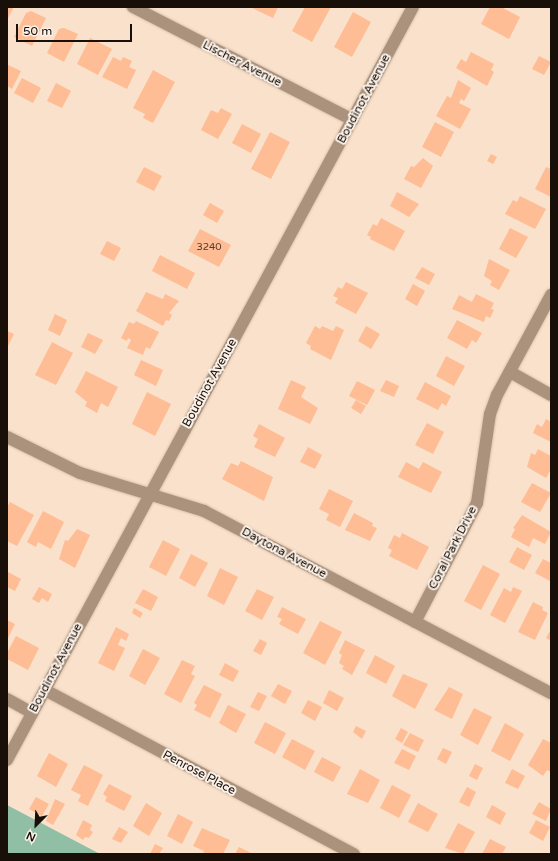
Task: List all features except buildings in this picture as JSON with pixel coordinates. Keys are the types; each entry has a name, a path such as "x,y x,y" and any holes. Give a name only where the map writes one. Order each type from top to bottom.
{"street":[{"name":"Lischer Avenue","path":"133,7 353,120"},
{"name":"Boudinot Avenue","path":"7,760 413,7"},
{"name":"Coral Park Drive","path":"415,622 477,503 490,414 510,372 551,295"},
{"path":"510,372 551,395"},
{"name":"Daytona Avenue","path":"7,437 80,473 150,493 204,511 551,693"},
{"name":"Penrose Place","path":"45,690 354,854"},
{"path":"7,699 32,713"}],"green space":[{"path":"7,805 100,854 7,854"}]}
